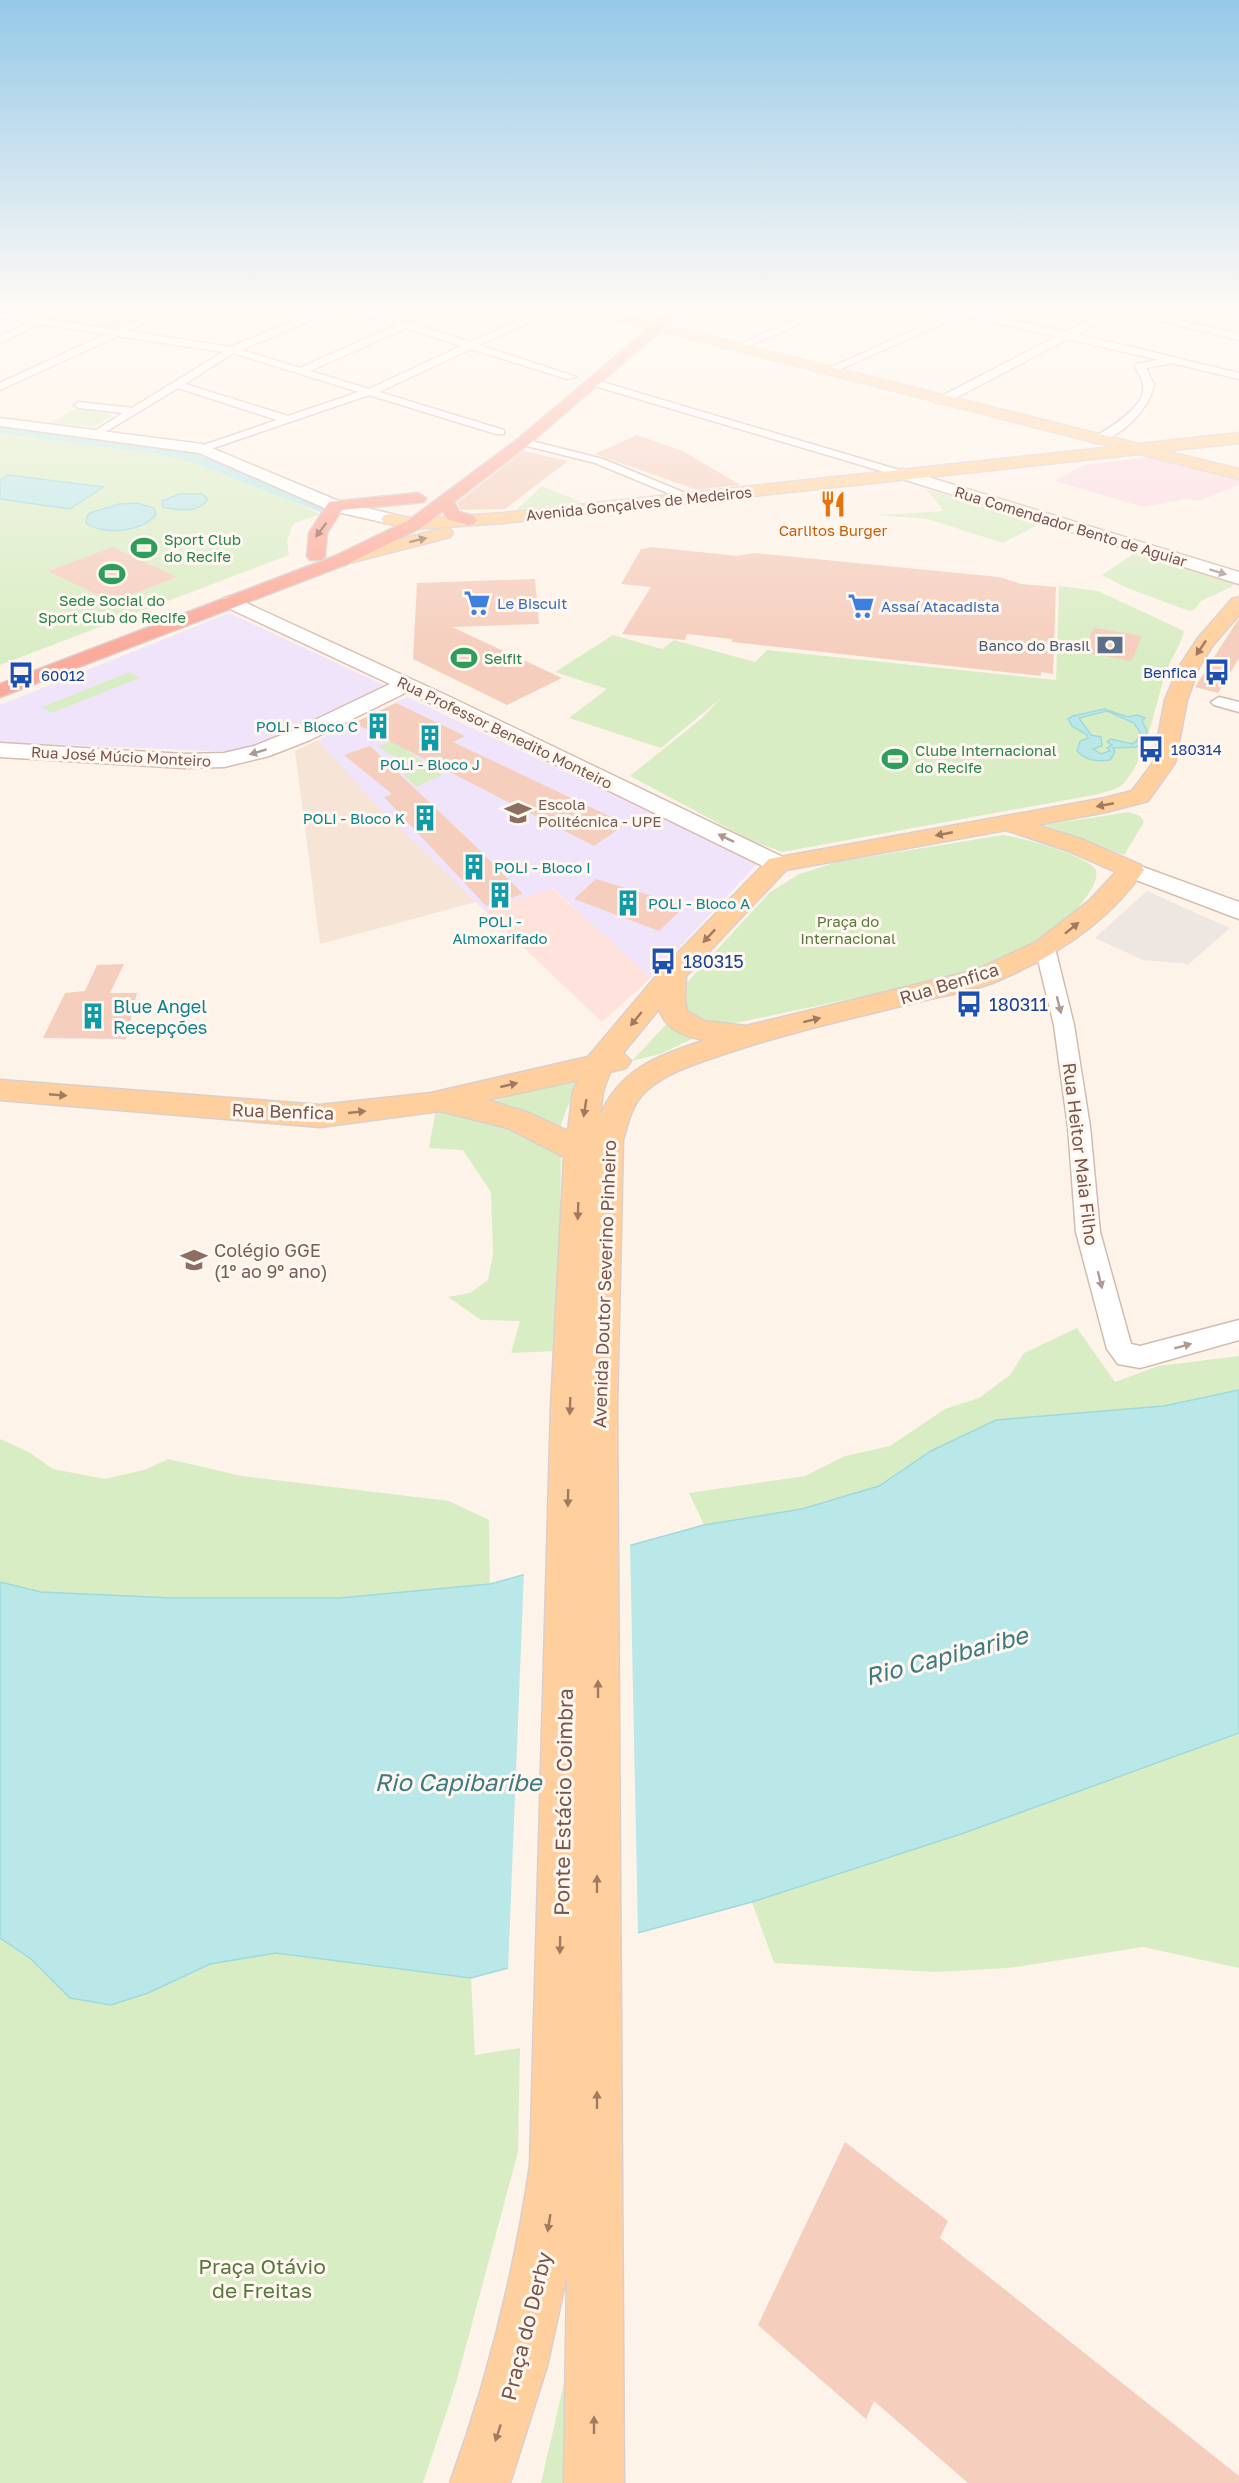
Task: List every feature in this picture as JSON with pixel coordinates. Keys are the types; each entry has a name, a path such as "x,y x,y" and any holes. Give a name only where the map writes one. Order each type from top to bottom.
{"highway":[{"path":"0,691 341,560 415,524 547,421"},
{"path":"482,447 504,429"},
{"path":"0,674 316,556 390,519 423,494 335,506 330,518 316,534 314,543 316,556"},
{"path":"445,500 453,515 468,520"}],"main road":[{"path":"1024,421 1239,474"},
{"path":"1190,462 1188,455 1194,449 1234,439"},
{"name":"Avenida Gonçalves de Medeiros","path":"390,519 415,524 504,518 1234,439"},
{"name":"Avenida Gonçalves de Medeiros","path":"341,560 504,518"},
{"path":"598,1065 673,974 778,864 1106,805 1140,796 1164,763 1176,700 1189,667 1205,642 1239,603"},
{"path":"1002,823 1075,845 1132,870"},
{"name":"Rua Benfica","path":"0,1090 320,1116 431,1103 598,1065 755,1034 985,976 1045,948 1069,931 1114,890 1132,870"},
{"path":"673,974 671,1002 676,1016 682,1022 709,1032 755,1034"},
{"name":"Avenida Doutor Severino Pinheiro","path":"584,1441 605,1163 613,1119 627,1093 649,1074 755,1034"},
{"name":"Avenida Doutor Severino Pinheiro","path":"584,1441 580,1152 588,1091 598,1065"},
{"path":"431,1103 481,1109 523,1121 580,1152"},
{"name":"Ponte Estácio Coimbra","path":"576,2162 584,1441"},
{"path":"576,2162 594,2483"},
{"name":"Praça do Derby","path":"480,2483 498,2434 525,2340 542,2268 576,2162"}],"street":[{"path":"97,434 118,421"},
{"path":"202,449 287,421"},
{"path":"476,421 504,429"},
{"name":"Rua Comendador Bento de Aguiar","path":"723,421 1239,578"},
{"path":"1097,440 1126,421"},
{"path":"0,422 202,449 335,506 390,519"},
{"path":"523,442 600,461 691,498"},
{"name":"Rua Professor Benedito Monteiro","path":"231,602 407,684 778,864"},
{"name":"Rua José Múcio Monteiro","path":"0,750 184,761 224,760 261,751 302,735 407,684"},
{"path":"1219,702 1239,707"},
{"path":"1132,870 1239,911"},
{"path":"1114,890 1129,885 1152,883 1175,887"},
{"name":"Rua Heitor Maia Filho","path":"1045,948 1064,1025 1079,1127 1088,1232 1120,1349 1127,1356 1140,1358 1239,1330"}],"shaded area":[{"path":"1151,457 1239,478 1239,485 1199,501 1186,499 1143,507 1055,481 1084,465"},
{"path":"229,613 386,686 258,748 236,752 0,742 0,705"},
{"name":"Escola Politécnica - UPE","path":"407,697 758,863 651,978 553,888 484,910 376,805 318,740"},
{"path":"318,740 476,902 320,944 295,751"},
{"path":"552,888 651,978 602,1022 484,910"},
{"path":"1147,891 1230,928 1189,964 1143,960 1095,938"}],"green space":[{"path":"55,421 104,421 93,427 51,423"},
{"name":"Sport Club do Recife","path":"0,432 114,445 181,458 234,476 320,514 293,524 287,541 289,555 0,665"},
{"path":"542,486 581,502 516,510"},
{"path":"926,489 1041,523 1003,543 928,519 877,515 944,511"},
{"path":"1138,551 1230,579 1234,584 1201,601 1195,609 1189,611 1125,587 1102,575"},
{"name":"Clube Internacional do Recife","path":"1059,586 1098,591 1184,631 1169,665 1140,757 1122,785 1099,794 782,852 750,840 630,776 702,718 720,699 661,748 569,718 607,689 555,672 613,635 662,649 674,640 755,662 767,650 1056,680"},
{"path":"130,672 140,678 51,713 42,707"},
{"path":"393,741 442,775 416,787 403,774 411,769 378,746"},
{"path":"1129,812 1140,816 1144,822 1124,855 1045,825"},
{"name":"Praça do Internacional","path":"1003,835 1025,839 1067,853 1080,858 1096,870 1091,890 1060,925 1044,937 1009,956 953,977 726,1025 694,1021 677,998 680,990 769,893 799,874 837,862"},
{"path":"672,1018 701,1035 660,1054 632,1061"},
{"path":"582,1071 580,1084 566,1110 560,1128 488,1102 539,1089"},
{"path":"436,1109 482,1113 561,1145 558,1351 511,1353 520,1321 481,1320 448,1297 470,1293 488,1280 493,1255 491,1192 463,1150 429,1148"},
{"path":"1077,1328 1115,1382 1158,1366 1239,1356 1239,1390 1164,1406 996,1420 931,1451 879,1486 802,1509 704,1525 689,1493 805,1476 845,1456 890,1446 945,1409 979,1398 1010,1375 1024,1353"},
{"path":"0,1439 29,1452 53,1469 105,1479 147,1469 168,1459 242,1476 449,1501 489,1520 490,1584 339,1598 173,1598 41,1592 0,1582"},
{"path":"1239,1733 1239,1968 1143,1947 1009,1968 935,1972 774,1963 752,1902 964,1833"},
{"name":"Praça Otávio de Freitas","path":"0,1938 31,1959 70,1998 111,2005 148,1993 210,1964 276,1953 471,1978 475,2055 520,2048 518,2152 456,2383 423,2483 0,2483"},
{"path":"581,2309 579,2483 541,2483"}],"water":[{"path":"8,475 103,487 70,509 0,499 0,480"},
{"path":"179,494 202,494 208,499 194,509 181,510 163,507 162,501"},
{"path":"136,503 154,508 156,514 142,525 122,530 102,530 86,523 90,513 119,504"},
{"path":"1104,709 1128,717 1137,715 1145,718 1142,721 1147,731 1144,743 1136,747 1113,748 1115,752 1110,760 1088,758 1077,751 1080,741 1088,738 1072,726 1068,719","holes":["1107,711 1134,723 1140,732 1137,741 1132,744 1111,739 1107,742 1112,745 1107,748 1110,751 1101,754 1093,749 1102,746 1101,737 1091,735 1079,718"]},
{"name":"Rio Capibaribe","path":"1239,1390 1239,1733 964,1833 752,1902 471,1978 276,1953 210,1964 148,1993 111,2005 70,1998 31,1959 0,1938 0,1582 41,1592 173,1598 339,1598 490,1584 704,1525 802,1509 879,1486 931,1451 996,1420 1164,1406"}],"pier":[{"path":"630,1542 638,1936 508,1971 524,1572"}],"building":[{"path":"637,435 683,451 740,485 697,490 595,454"},
{"path":"523,451 568,461 505,509 461,510 457,503"},
{"name":"Sede Social do Sport Club do Recife","path":"113,547 177,577 112,602 48,571"},
{"name":"Assaí Atacadista","path":"652,547 738,556 754,553 999,577 1021,584 1056,587 1053,674 1041,672 1041,676 732,642 732,639 687,634 685,640 622,634 651,587 621,584 641,549"},
{"path":"535,579 539,624 452,627 562,678 507,705 413,659 417,583"},
{"name":"Benfica","path":"1239,618 1239,658 1218,693 1195,687"},
{"name":"Banco do Brasil","path":"1094,628 1142,636 1132,661 1081,652"},
{"path":"396,703 465,736 453,742 626,824 594,846 354,723"},
{"path":"370,746 523,894 486,906 384,797 392,794 344,755"},
{"name":"POLI - Bloco A","path":"596,879 685,906 659,931 574,899"},
{"name":"Blue Angel Recepções","path":"124,964 110,993 137,993 126,1039 43,1038 65,993 85,991 97,965"},
{"path":"845,2142 948,2221 940,2238 1239,2476 1239,2483 968,2483 874,2401 866,2419 758,2325"}],"waterway":[{"path":"0,429 164,451 197,459 328,510"}],"place":[{"name":"Carlitos Burger","path":"833,504"},
{"name":"Sport Club do Recife","path":"144,548"},
{"name":"Sede Social do Sport Club do Recife","path":"112,574"},
{"name":"Le Biscuit","path":"477,603"},
{"name":"Assaí Atacadista","path":"861,606"},
{"name":"Banco do Brasil","path":"1110,645"},
{"name":"Selfit","path":"464,658"},
{"name":"Benfica","path":"1217,672"},
{"name":"60012","path":"21,675"},
{"name":"POLI - Bloco C","path":"378,726"},
{"name":"POLI - Bloco J","path":"430,738"},
{"name":"180314","path":"1151,749"},
{"name":"Clube Internacional do Recife","path":"895,759"},
{"name":"Escola Politécnica - UPE","path":"518,813"},
{"name":"POLI - Bloco K","path":"425,818"},
{"name":"POLI - Bloco I","path":"474,867"},
{"name":"POLI - Almoxarifado","path":"500,895"},
{"name":"POLI - Bloco A","path":"628,903"},
{"name":"180315","path":"663,961"},
{"name":"180311","path":"969,1004"},
{"name":"Blue Angel Recepções","path":"93,1016"},
{"name":"Colégio GGE (1º ao 9º ano)","path":"194,1260"}]}
